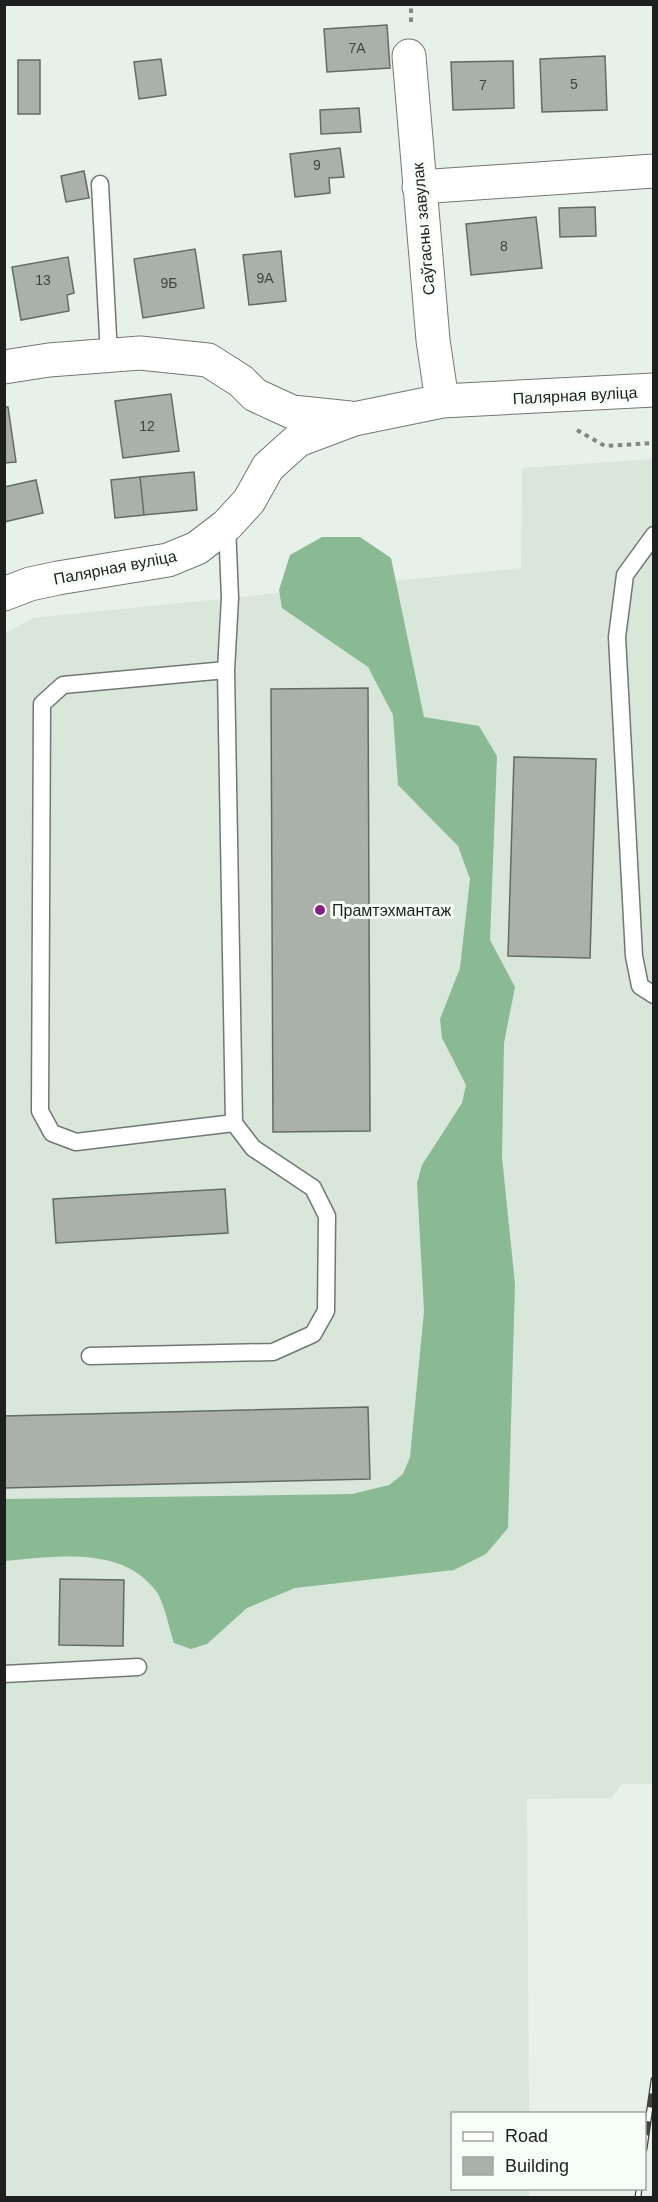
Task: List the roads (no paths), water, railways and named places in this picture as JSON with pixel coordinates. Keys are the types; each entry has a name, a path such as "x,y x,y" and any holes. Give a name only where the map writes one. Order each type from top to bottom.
{"street":[{"name":"Саўгасны завулак","path":"409,56 433,340 442,401"},
{"path":"419,187 654,171"},
{"name":"Палярная вуліца","path":"4,367 49,360 140,353 208,360 241,381 255,394 292,412 354,419"},
{"name":"Палярная вуліца","path":"4,594 30,584 58,578 168,560 197,548 227,525 249,501 268,467 298,440 354,419 442,401 654,390"}],"lane":[{"path":"100,184 109,356"},
{"path":"90,1356 273,1352 313,1334 326,1311 327,1216 313,1188 253,1148 234,1123 226,670 230,598 227,525"},
{"path":"654,535 625,575 617,637 634,956 640,986 654,995"},
{"path":"226,670 63,685 42,704 40,1111 52,1133 76,1142 234,1123"},
{"path":"4,1674 138,1667"}],"railway":[{"path":"646,2135 654,2080"},
{"path":"638,2198 639,2190"}],"place":[{"name":"Прамтэхмантаж","path":"320,910"}]}
